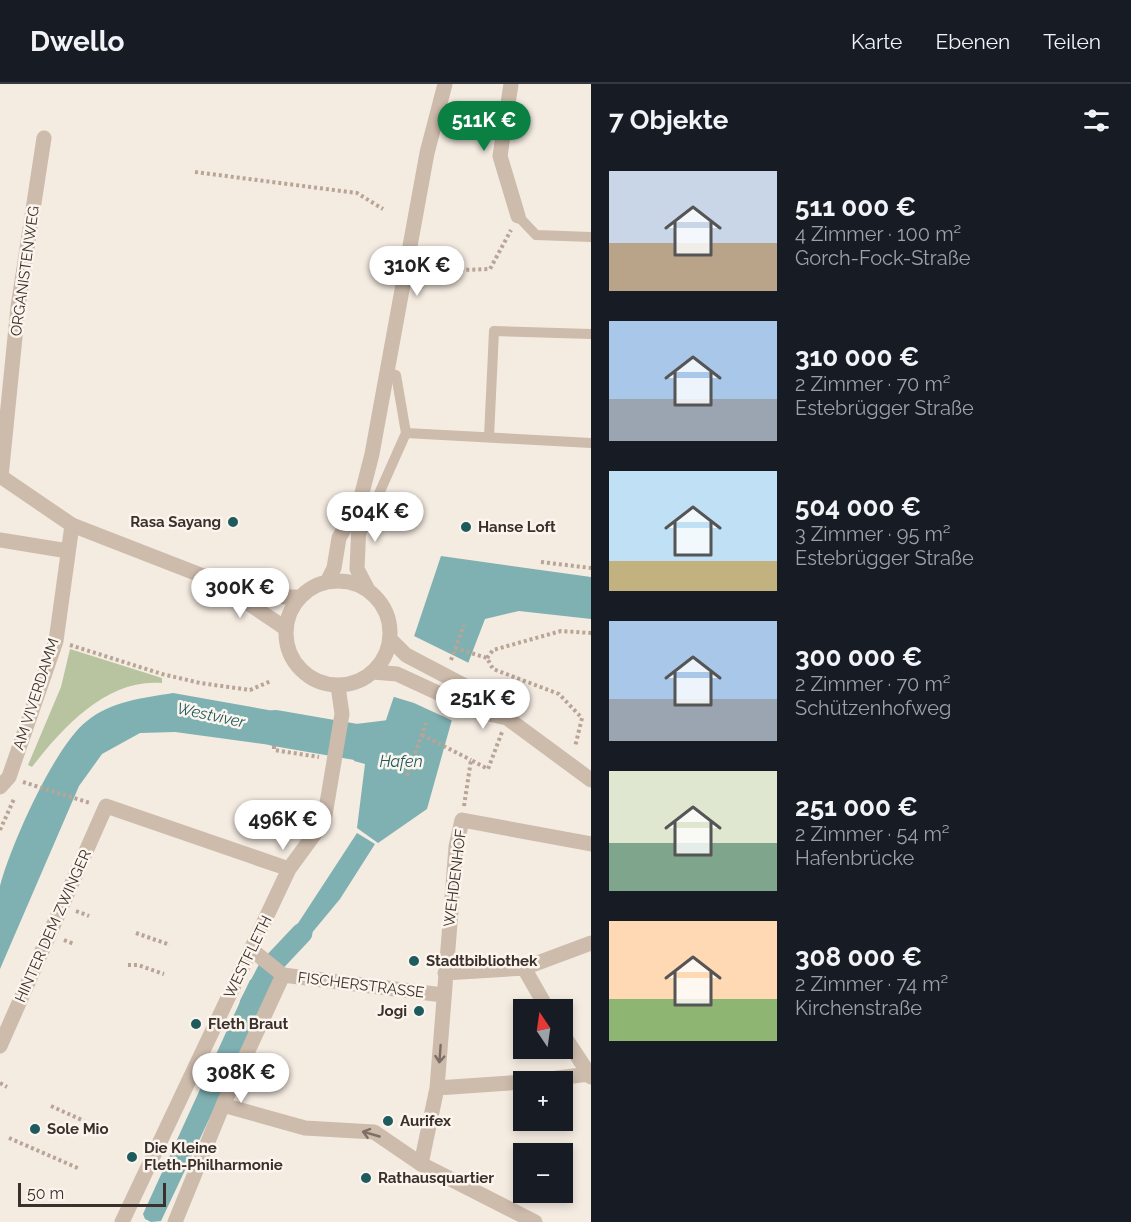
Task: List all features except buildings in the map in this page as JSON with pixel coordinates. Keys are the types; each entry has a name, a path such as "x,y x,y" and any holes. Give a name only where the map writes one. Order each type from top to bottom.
{"street":[{"path":"368,590 348,582 327,582 312,587 300,597 290,611 285,628 289,653 304,674 320,682 338,686 351,684 373,672 387,651 390,639 386,612 368,590 357,569 360,501 372,454 427,153 445,84"},
{"path":"511,84 500,156 518,216"},
{"name":"ORGANISTENWEG","path":"1,476 18,307 44,138"},
{"path":"1,476 72,525 216,581 284,597 300,597"},
{"path":"327,582 334,568 339,538 360,501"},
{"name":"AM VIVERDAMM","path":"0,788 9,777 56,641 72,525"},
{"path":"0,540 68,551"},
{"path":"216,581 285,628"},
{"path":"390,639 406,655 486,697 507,718 591,780"},
{"path":"373,672 397,674 479,712 507,718"},
{"name":"WESTFLETH","path":"122,1222 256,953 290,869 324,821 342,710 338,686"},
{"name":"HINTER DEM ZWINGER","path":"0,1046 106,806 290,869"},
{"name":"WEHDENHOF","path":"421,1164 437,1088 456,847 462,820 591,844"},
{"path":"445,973 524,968 591,943"},
{"name":"FISCHERSTRASSE","path":"256,953 280,973 443,995"},
{"path":"524,968 542,999"},
{"path":"175,1222 222,1105 280,973"},
{"path":"573,1050 590,1075 573,1077"},
{"path":"437,1088 513,1083"},
{"path":"222,1105 305,1128 374,1132 421,1164 535,1222"}],"lane":[{"path":"518,216 536,235 591,237"},
{"path":"489,437 494,331 591,334"},
{"path":"358,540 406,433 396,375 386,372"},
{"path":"406,433 591,443"}],"path":[{"path":"195,172 357,193 383,209"},
{"path":"416,296 435,271 490,269 518,216"},
{"path":"541,562 591,568"},
{"path":"449,666 464,625"},
{"path":"487,658 493,650 561,630 591,633"},
{"path":"56,641 162,674 200,683 250,690 271,681"},
{"path":"455,648 487,658 493,669 559,694 582,718 571,767"},
{"path":"422,735 488,769 507,718"},
{"path":"408,776 426,723"},
{"path":"274,746 274,750 334,759"},
{"path":"462,820 471,760"},
{"path":"23,782 82,801"},
{"path":"0,811 7,815"},
{"path":"0,830 4,821"},
{"path":"136,933 170,945"},
{"path":"128,965 138,965 164,974"},
{"path":"0,1083 8,1086"},
{"path":"51,1106 84,1121"},
{"path":"9,1138 80,1169"}],"green space":[{"path":"70,649 162,678 162,683 142,684 105,697 72,722 32,767 28,765 61,687"}],"water":[{"name":"Hafen","path":"441,556 591,577 591,619 519,611 485,619 467,666 427,809 378,843 357,828 365,764 354,761 358,726 383,729"},
{"path":"173,693 325,720 322,752 175,732 140,733 102,754 79,786 0,969 0,886 23,823 61,751 74,733 96,714 128,701"},
{"path":"357,833 375,844 340,899 291,958 278,946 291,934"},
{"path":"258,977 266,980 270,990 161,1221 151,1222 145,1219 143,1214 250,980"}],"pier":[{"path":"412,635 471,664 453,721 414,703 391,696"}],"waterway":[{"name":"Westviver","path":"275,728 356,742 405,736"},
{"path":"250,1004 269,968 302,933"}],"place":[{"name":"Rasa Sayang","path":"233,522"},
{"name":"Hanse Loft","path":"466,527"},
{"name":"Stadtbibliothek","path":"414,961"},
{"name":"Jogi","path":"419,1011"},
{"name":"Fleth Braut","path":"196,1024"},
{"name":"Aurifex","path":"388,1121"},
{"name":"Sole Mio","path":"35,1129"},
{"name":"Die Kleine Fleth-Philharmonie","path":"132,1157"},
{"name":"Rathausquartier","path":"366,1178"}]}
